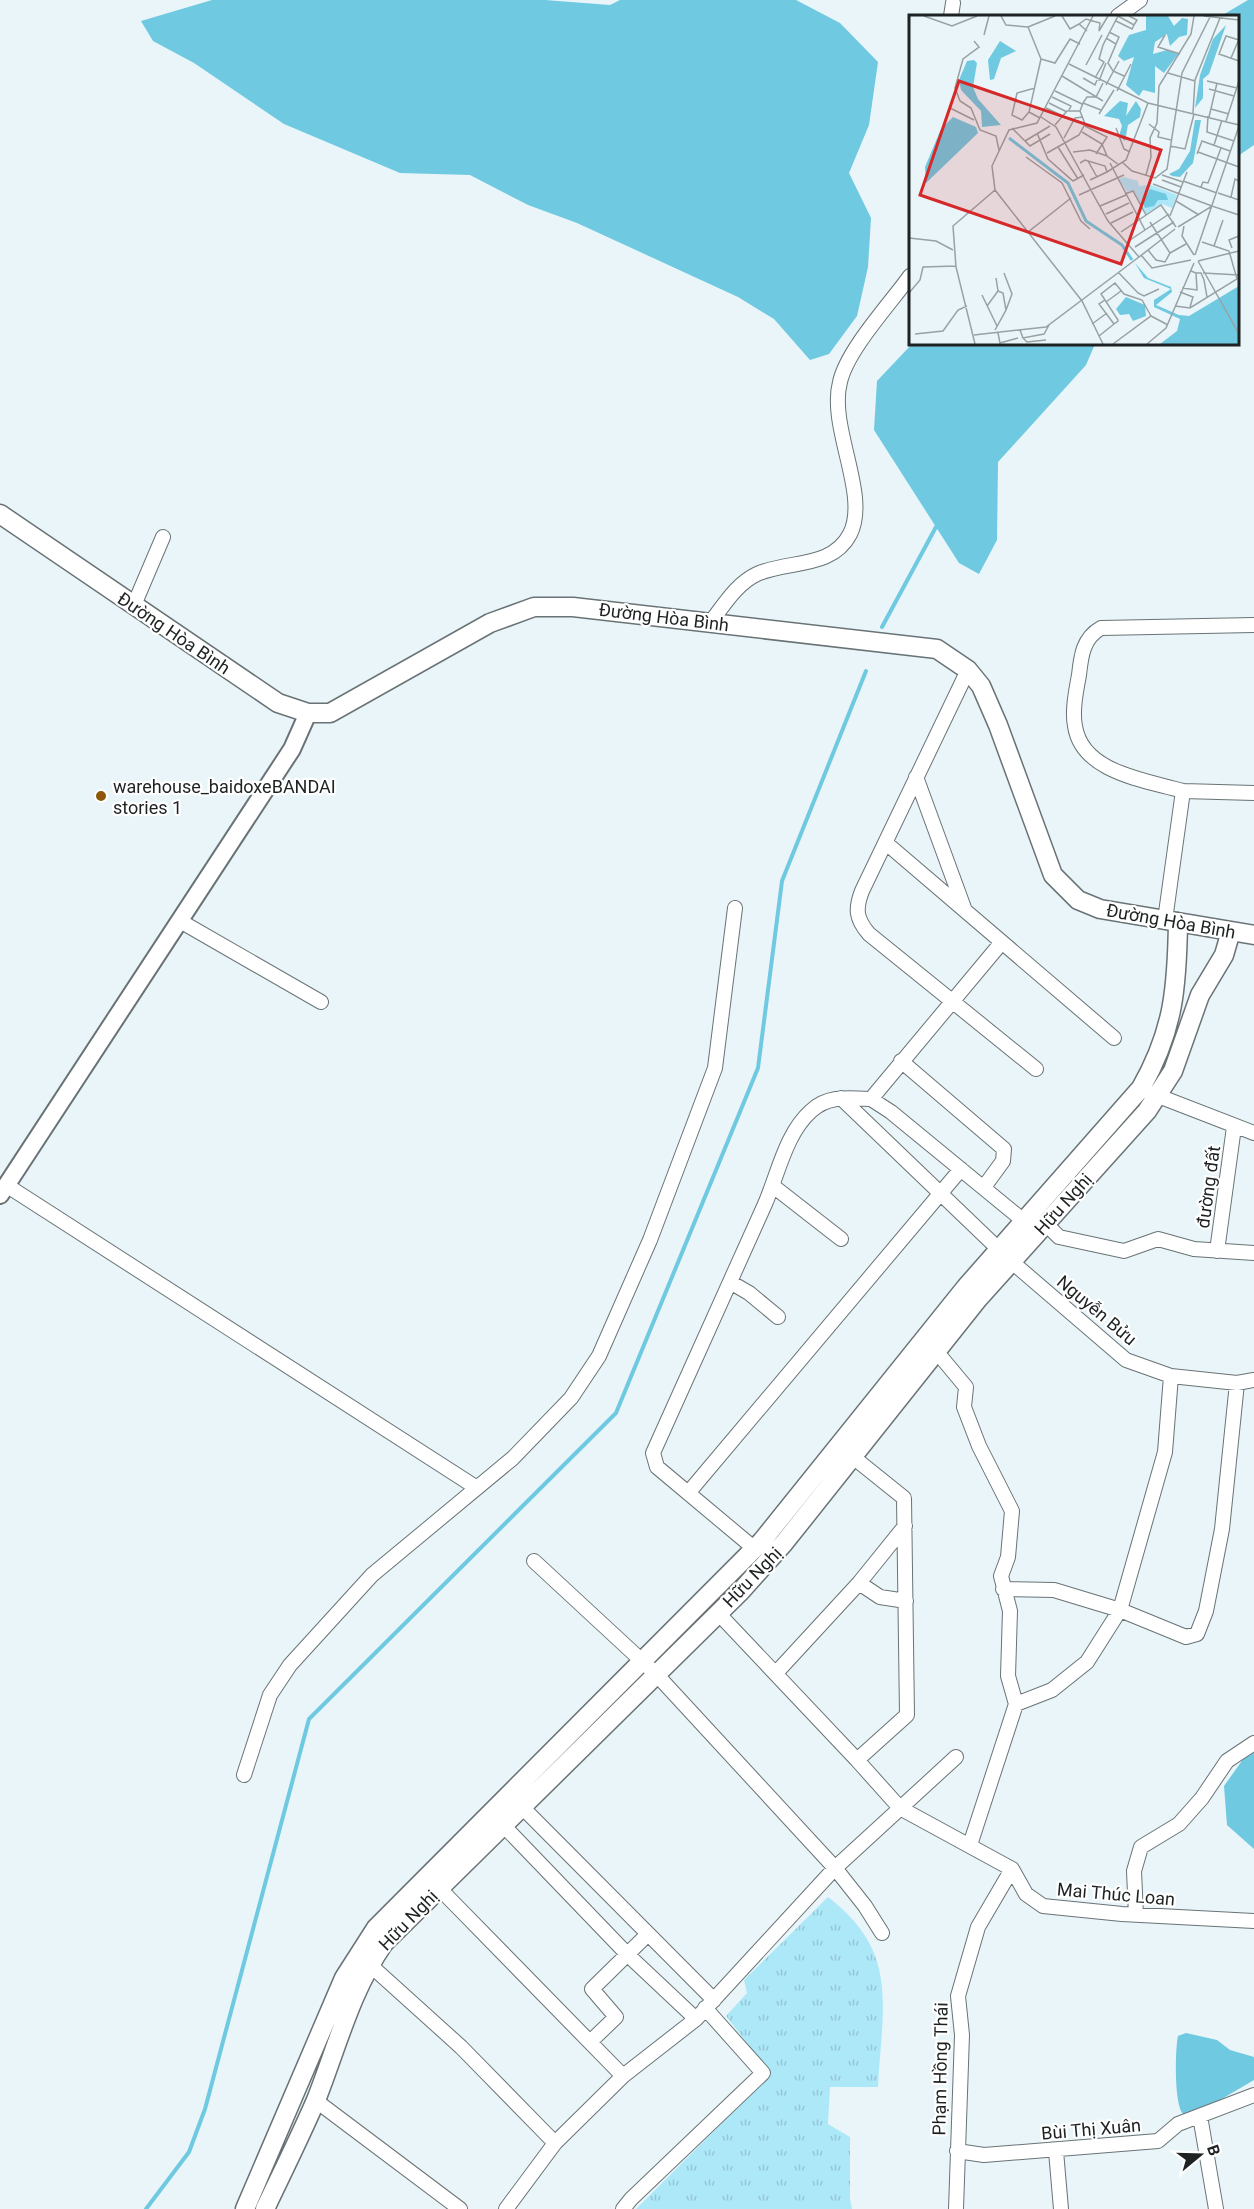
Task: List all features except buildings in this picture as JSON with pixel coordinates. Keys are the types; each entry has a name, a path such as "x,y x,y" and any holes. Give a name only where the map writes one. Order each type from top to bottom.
{"main road":[{"name":"Đường Hòa Bình","path":"0,514 278,703 308,713 330,713 490,623 534,607 573,607 937,649 968,670 981,686 998,725 1053,874 1078,900 1100,909 1254,935"},
{"name":"Hữu Nghị","path":"245,2209 315,2100 369,1964 384,1943 522,1807 650,1669 726,1578 755,1549 959,1296 1046,1224 1147,1111 1149,1092 1170,1022 1177,988 1172,921"},
{"name":"Hữu Nghị","path":"265,2209 282,2150 344,1978 376,1928 503,1802 650,1669 718,1613 784,1544 978,1299 1025,1222 1149,1092 1173,1071 1200,995 1224,956 1231,931"},
{"path":"726,1578 741,1591"}],"street":[{"path":"1119,15 1140,0"},
{"path":"710,623 742,583 759,573 826,557 842,547 851,532 856,509 838,408 839,384 845,364 909,277"},
{"path":"134,605 163,537"},
{"path":"1254,625 1101,628 1086,639 1080,666 1075,726 1082,746 1102,765 1183,791 1254,793"},
{"path":"968,670 857,904 860,924 869,934 1036,1069"},
{"path":"308,713 292,749 3,1190 477,1488"},
{"path":"916,777 964,909"},
{"path":"1172,921 1183,791"},
{"path":"886,843 1114,1038"},
{"path":"244,1775 270,1695 290,1665 372,1575 513,1458 576,1392 599,1356 640,1265 716,1068 735,908"},
{"path":"180,921 321,1002"},
{"path":"871,1099 1002,942"},
{"path":"902,1061 1004,1149 1003,1161 984,1188"},
{"path":"1149,1092 1254,1133"},
{"path":"755,1549 657,1467 653,1453 773,1186 793,1134 810,1112 825,1101 841,1098 871,1099 1025,1222"},
{"name":"Nguyễn Bửu","path":"841,1098 1005,1256 1126,1360 1172,1376 1237,1383 1254,1380"},
{"name":"đường đất","path":"1217,1251 1234,1127"},
{"path":"689,1492 961,1169"},
{"path":"773,1186 841,1239"},
{"path":"1046,1224 1059,1237 1124,1251 1158,1239 1194,1249 1254,1253"},
{"path":"730,1282 778,1317"},
{"path":"936,1351 966,1387 964,1407 979,1446 1012,1511 1008,1557 1001,1576 1010,1611 1008,1676 1016,1704 970,1845"},
{"path":"1016,1704 1052,1690 1087,1662 1120,1610 1165,1452 1172,1376"},
{"path":"1003,1589 1054,1590 1120,1610 1186,1637 1193,1637 1199,1631 1222,1529 1237,1383"},
{"path":"853,1457 904,1498 906,1601 907,1715 857,1760"},
{"path":"776,1673 859,1583 905,1526"},
{"path":"534,1561 650,1669 835,1868 866,1906 882,1933"},
{"path":"859,1583 880,1597 906,1601"},
{"path":"718,1613 857,1760 900,1809"},
{"path":"1136,1915 1134,1871 1141,1847 1179,1824 1202,1798 1227,1761 1254,1743"},
{"path":"506,2209 555,2143 623,2076 696,2019 835,1868 956,1757"},
{"path":"623,2209 763,2073 709,2004 648,1934 522,1807 503,1802 503,1825 628,1955 696,2019"},
{"name":"Mai Thúc Loan","path":"900,1809 1012,1869 1026,1894 1043,1906 1136,1915 1254,1921"},
{"path":"562,1886 581,1867"},
{"name":"Phạm Hồng Thái","path":"956,2209 961,2058 958,1996 978,1927 1012,1869"},
{"path":"439,1888 623,2076"},
{"path":"590,2043 616,2017 592,1989 648,1934"},
{"path":"369,1964 461,2047 555,2143"},
{"name":"Bùi Thị Xuân","path":"957,2151 984,2155 1158,2141 1178,2124 1254,2095"},
{"path":"315,2100 460,2209"},
{"path":"1200,2116 1216,2209"},
{"path":"1056,2151 1061,2209"}],"green space":[{"path":"828,1897 851,1918 867,1938 877,1960 882,1982 883,2006 878,2087 830,2087 828,2124 850,2137 852,2209 636,2209 771,2074 726,2016 747,1993 744,1980"}],"shaded area":[{"path":"212,0 545,0 610,5 620,0 796,0 840,23 878,62 869,125 849,173 871,218 868,267 857,316 829,354 810,360 774,319 738,297 577,223 528,205 470,175 400,173 284,124 194,63 153,41 141,21"},
{"path":"1248,0 1254,0 1254,145 1239,155 1239,15 1223,15"},
{"path":"911,345 1095,345 1086,365 998,462 997,540 979,574 959,563 874,430 877,381"},
{"path":"1249,1751 1254,1751 1254,1849 1227,1825 1224,1786"},
{"path":"1186,2033 1217,2040 1230,2050 1254,2057 1254,2080 1220,2100 1183,2114 1178,2100 1176,2053 1178,2036"}],"waterway":[{"path":"882,627 936,527"},
{"path":"146,2209 189,2152 205,2109 309,1719 616,1413 758,1068 782,881 866,671"}],"place":[{"name":"warehouse_baidoxeBANDAI stories 1","path":"101,796"}]}
